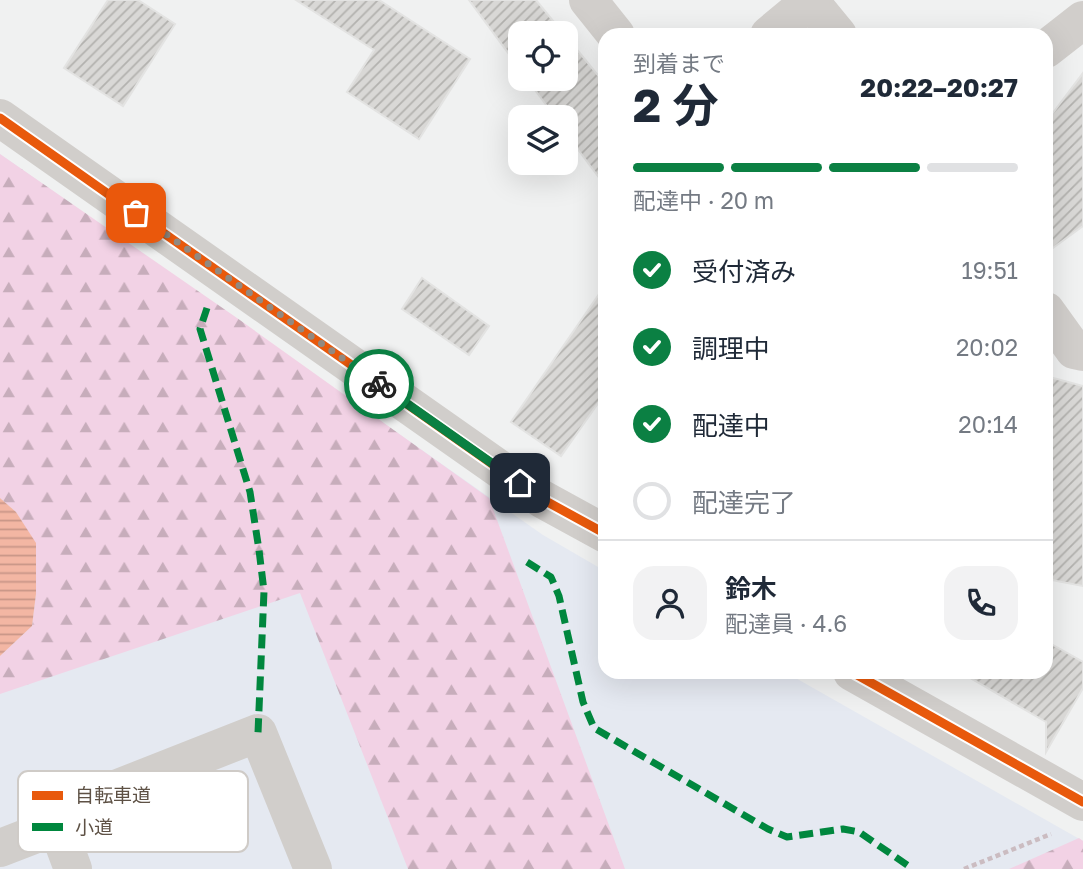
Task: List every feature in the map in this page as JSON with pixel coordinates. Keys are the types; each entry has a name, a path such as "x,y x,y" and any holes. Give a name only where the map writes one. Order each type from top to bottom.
{"street":[{"path":"588,0 610,28"},
{"path":"777,28 811,0 833,28"},
{"path":"1053,44 1083,20"},
{"path":"0,118 542,499 598,525"},
{"path":"1053,320 1074,350 1083,352"},
{"path":"864,679 1083,802"},
{"path":"161,771 258,733 313,869"},
{"path":"0,848 18,841"},
{"path":"67,852 74,869"}],"path":[{"path":"964,869 1054,832"}],"shaded area":[{"path":"0,154 543,535 598,567 598,679 797,679 1083,841 1083,869 0,869"},
{"path":"0,498 16,512 36,543 36,594 32,626 0,656"}],"green space":[{"path":"0,154 237,318 489,498 625,869 408,869 300,593 0,694 0,656 32,626 36,594 35,543 16,512 0,498"},
{"path":"1079,838 1083,841 1083,869 1009,869"}],"building":[{"path":"108,0 138,0 175,24 123,106 64,68"},
{"path":"296,0 379,0 470,59 419,139 347,92 374,50"},
{"path":"469,0 536,0 553,21 508,21 508,53"},
{"path":"578,51 598,75 598,176 578,149 578,105 546,105 536,91 578,91"},
{"path":"1083,73 1083,226 1053,248 1053,113"},
{"path":"422,278 489,326 469,355 402,309"},
{"path":"598,296 598,403 561,456 511,422"},
{"path":"1053,378 1083,386 1083,586 1053,580"},
{"path":"1053,645 1083,662 1083,688 1046,752 1046,722 972,679 1053,679"}],"marked path":[{"path":"207,308 200,329 250,492 264,591 258,733"},
{"path":"527,562 551,577 559,596 583,702 594,728 768,829 787,837 843,829 859,832 913,869"}],"cycle path":[{"path":"0,118 542,499 598,530"},
{"path":"864,679 1083,802"}],"way so far":[{"path":"136,213 379,384"}],"route":[{"path":"379,384 520,483"}]}
